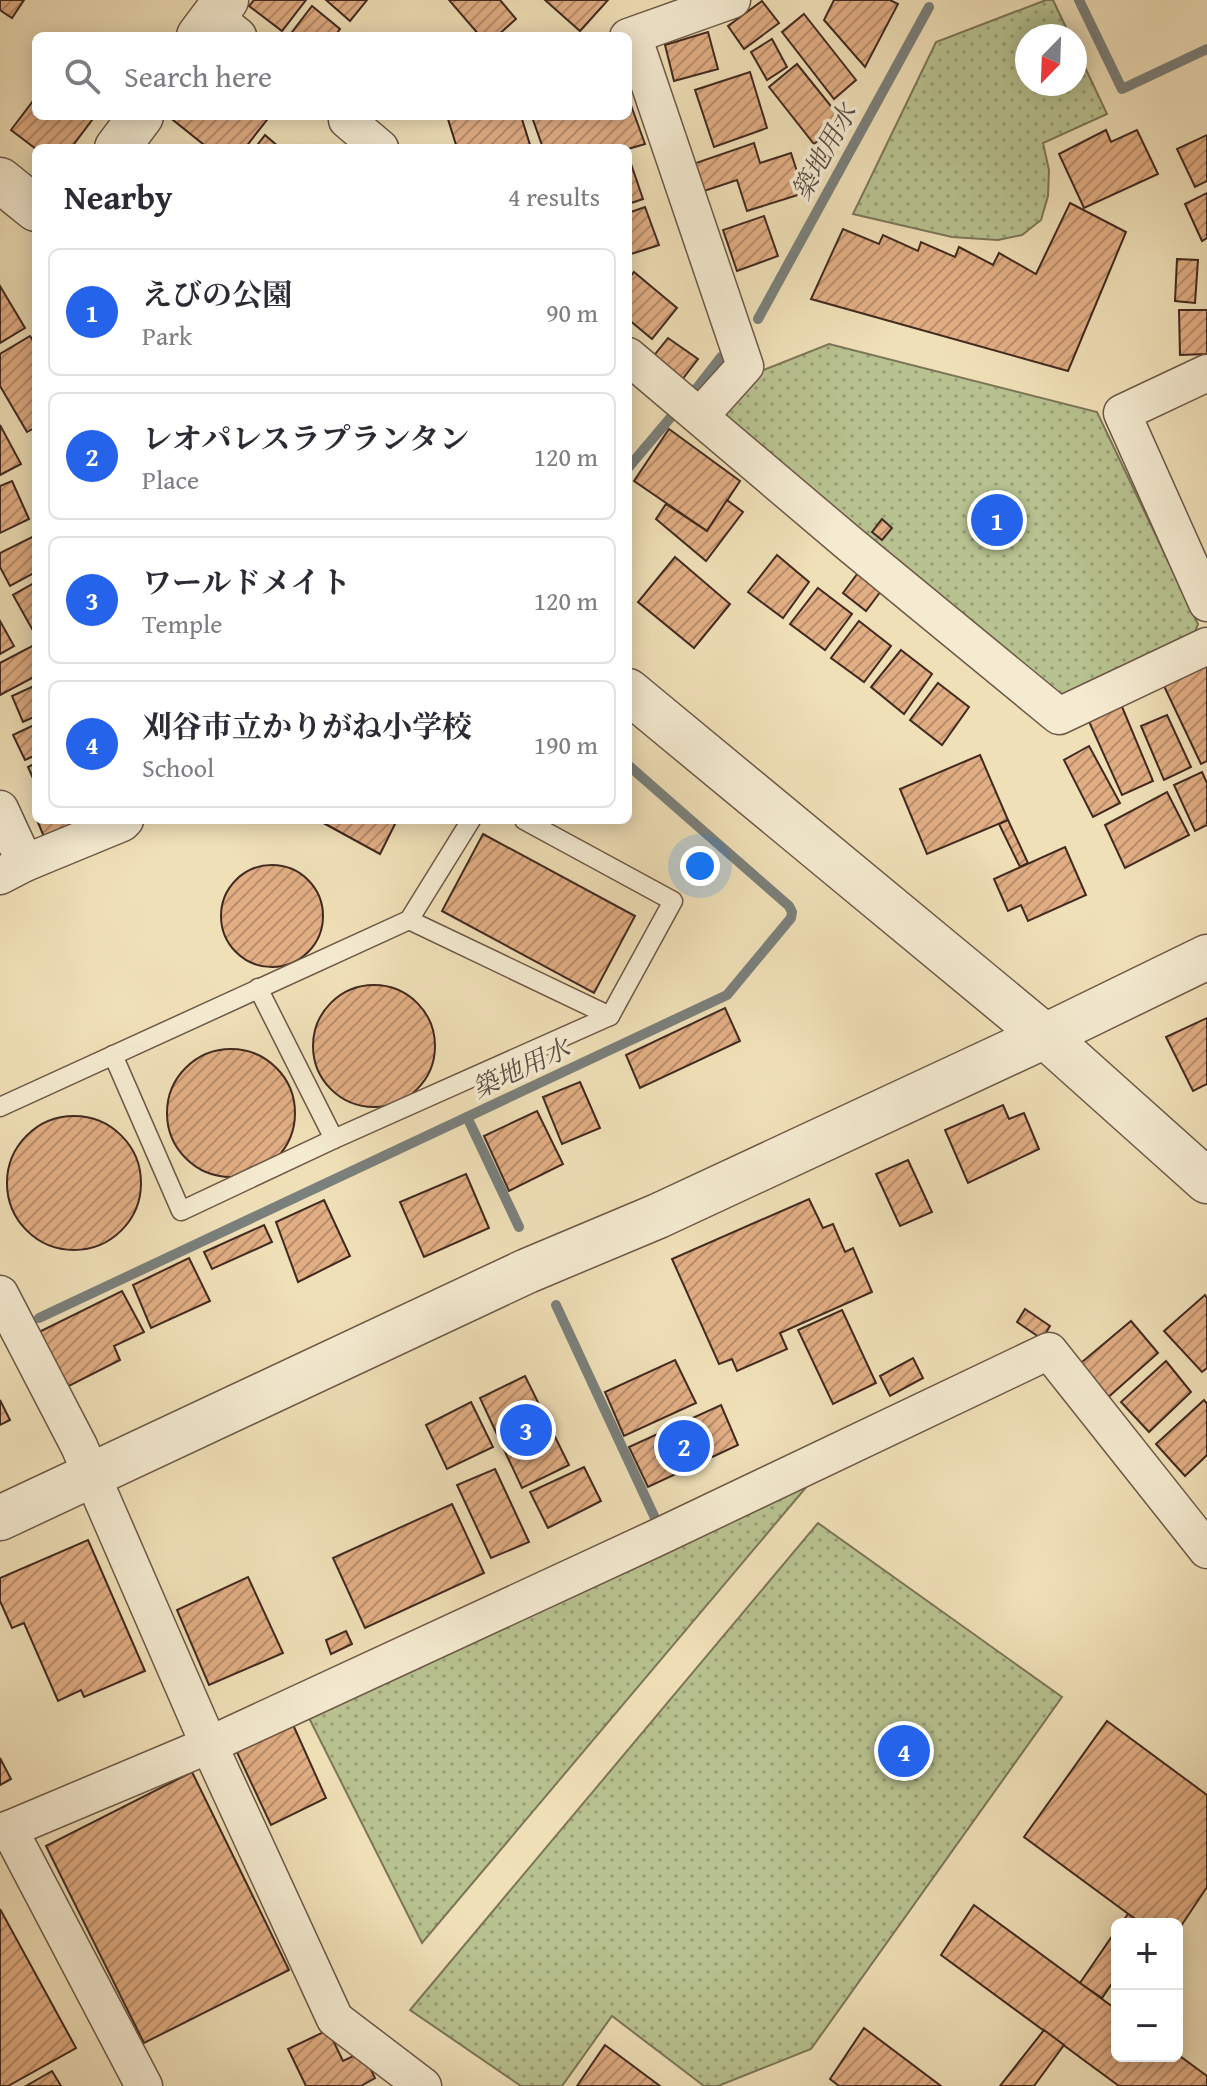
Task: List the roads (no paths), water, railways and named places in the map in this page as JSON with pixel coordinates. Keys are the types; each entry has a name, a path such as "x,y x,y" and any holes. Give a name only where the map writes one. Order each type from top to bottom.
{"street":[{"path":"632,36 732,0"},
{"path":"632,39 745,366 700,416"},
{"path":"120,144 138,120"},
{"path":"353,120 376,144"},
{"path":"0,180 32,206"},
{"path":"632,359 1059,716 1207,646"},
{"path":"1207,373 1122,413 1207,603"},
{"path":"632,694 1045,1036 1207,1181"},
{"path":"0,809 13,869 120,824"},
{"path":"0,1518 527,1271 658,1216 1207,957"},
{"path":"0,1294 79,1446 209,1745 335,2019 423,2086"},
{"path":"144,2086 4,1831 209,1745 652,1540 1049,1351 1207,1550"}],"lane":[{"path":"0,1107 409,920 469,824"},
{"path":"113,1055 181,1211 610,1016 673,901 531,824"},
{"path":"409,920 610,1016"},
{"path":"258,988 334,1139"}],"waterway":[{"name":"築地用水","path":"1079,0 1122,89 1207,49"},
{"name":"築地用水","path":"758,319 929,7"},
{"name":"築地用水","path":"693,393 721,357"},
{"name":"築地用水","path":"632,463 671,417"},
{"name":"築地用水","path":"39,1318 727,995 791,918 792,912 789,906 632,769"},
{"path":"467,1117 519,1227"},
{"path":"556,1305 655,1518"}],"place":[{"name":"えびの公園","path":"997,520"},
{"name":"ワールドメイト","path":"526,1430"},
{"name":"レオパレスラプランタン","path":"684,1446"},
{"name":"刈谷市立かりがね小学校","path":"904,1751"}]}
